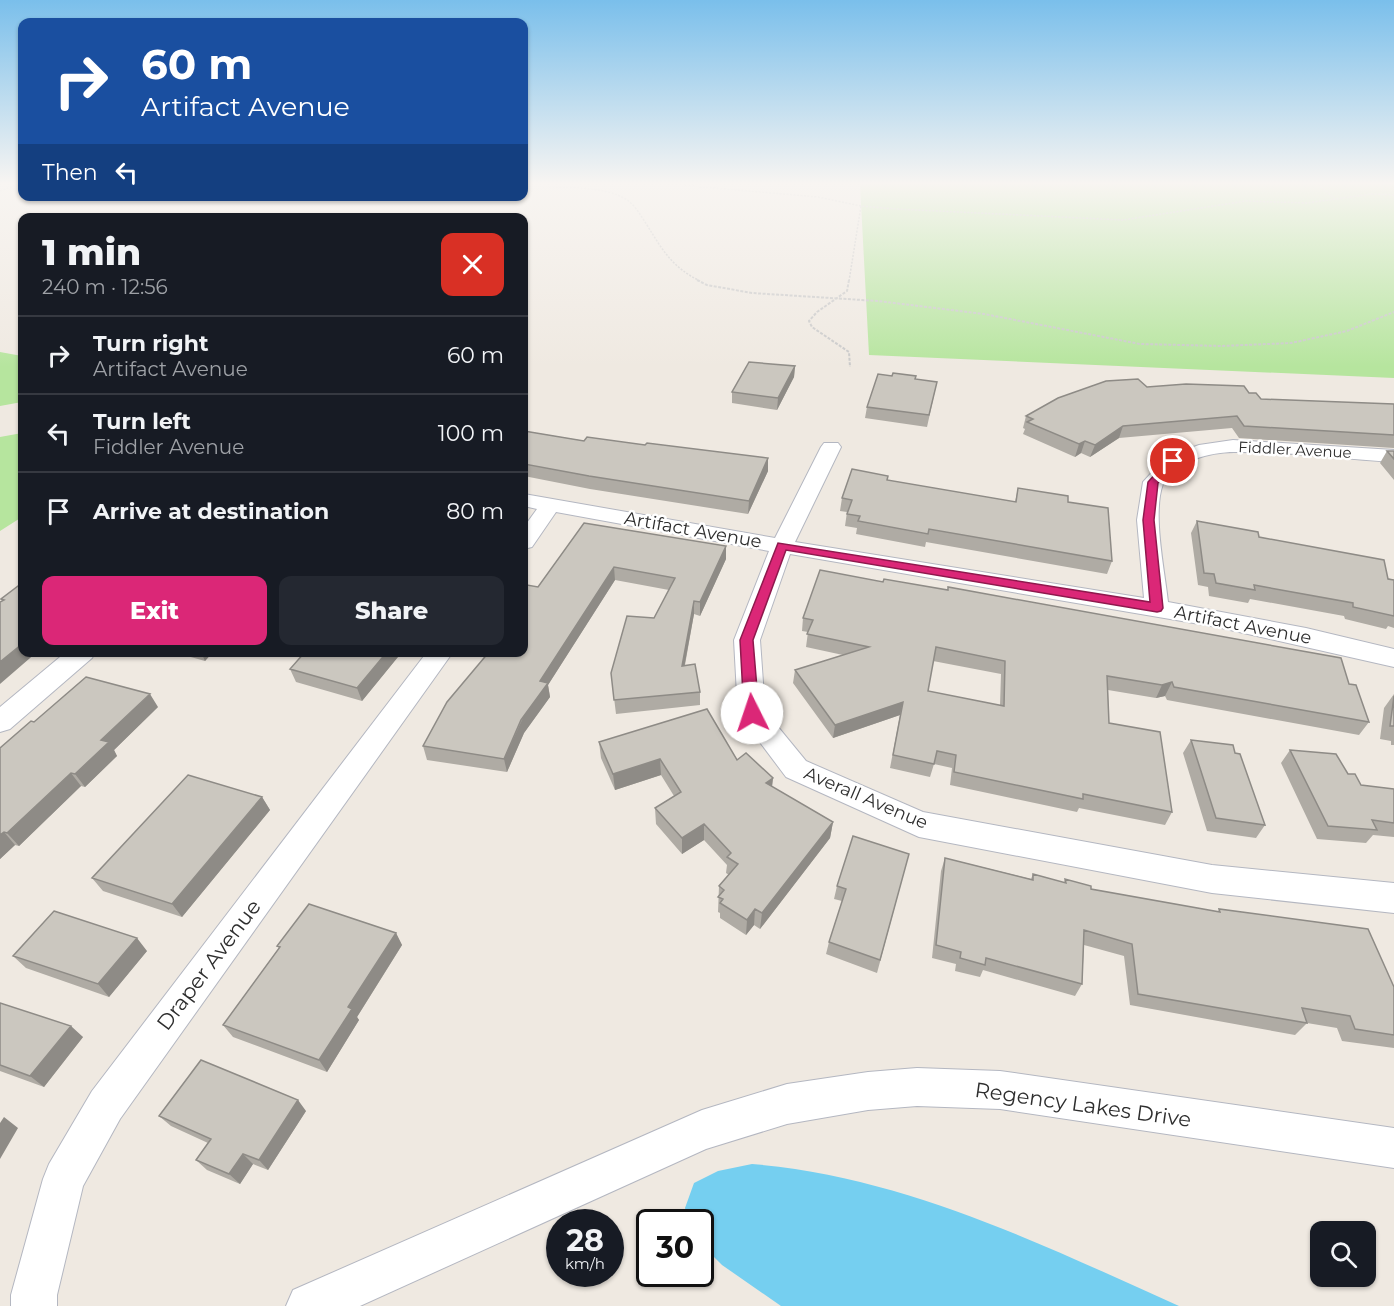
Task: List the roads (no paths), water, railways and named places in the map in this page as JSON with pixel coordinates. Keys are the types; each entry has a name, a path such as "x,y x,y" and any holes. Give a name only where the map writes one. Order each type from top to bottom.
{"street":[{"name":"Fiddler Avenue","path":"1157,608 1148,520 1153,482 1173,461 1199,451 1233,446 1394,456"},
{"name":"Averall Avenue","path":"831,447 782,546 747,640 752,713 796,769 919,824 1212,879 1394,898"},
{"name":"Artifact Avenue","path":"528,501 782,546 1157,608 1346,645 1394,658"},
{"path":"528,537 551,505"},
{"path":"0,722 77,657"},
{"name":"Draper Avenue","path":"34,1306 34,1295 64,1179 106,1106 437,657"},
{"name":"Regency Lakes Drive","path":"309,1306 702,1130 787,1104 868,1090 917,1087 1000,1090 1394,1148"}],"water":[{"path":"752,1164 808,1171 918,1198 1024,1237 1179,1306 781,1306 714,1257 714,1209 685,1209 694,1183 718,1171"}]}
